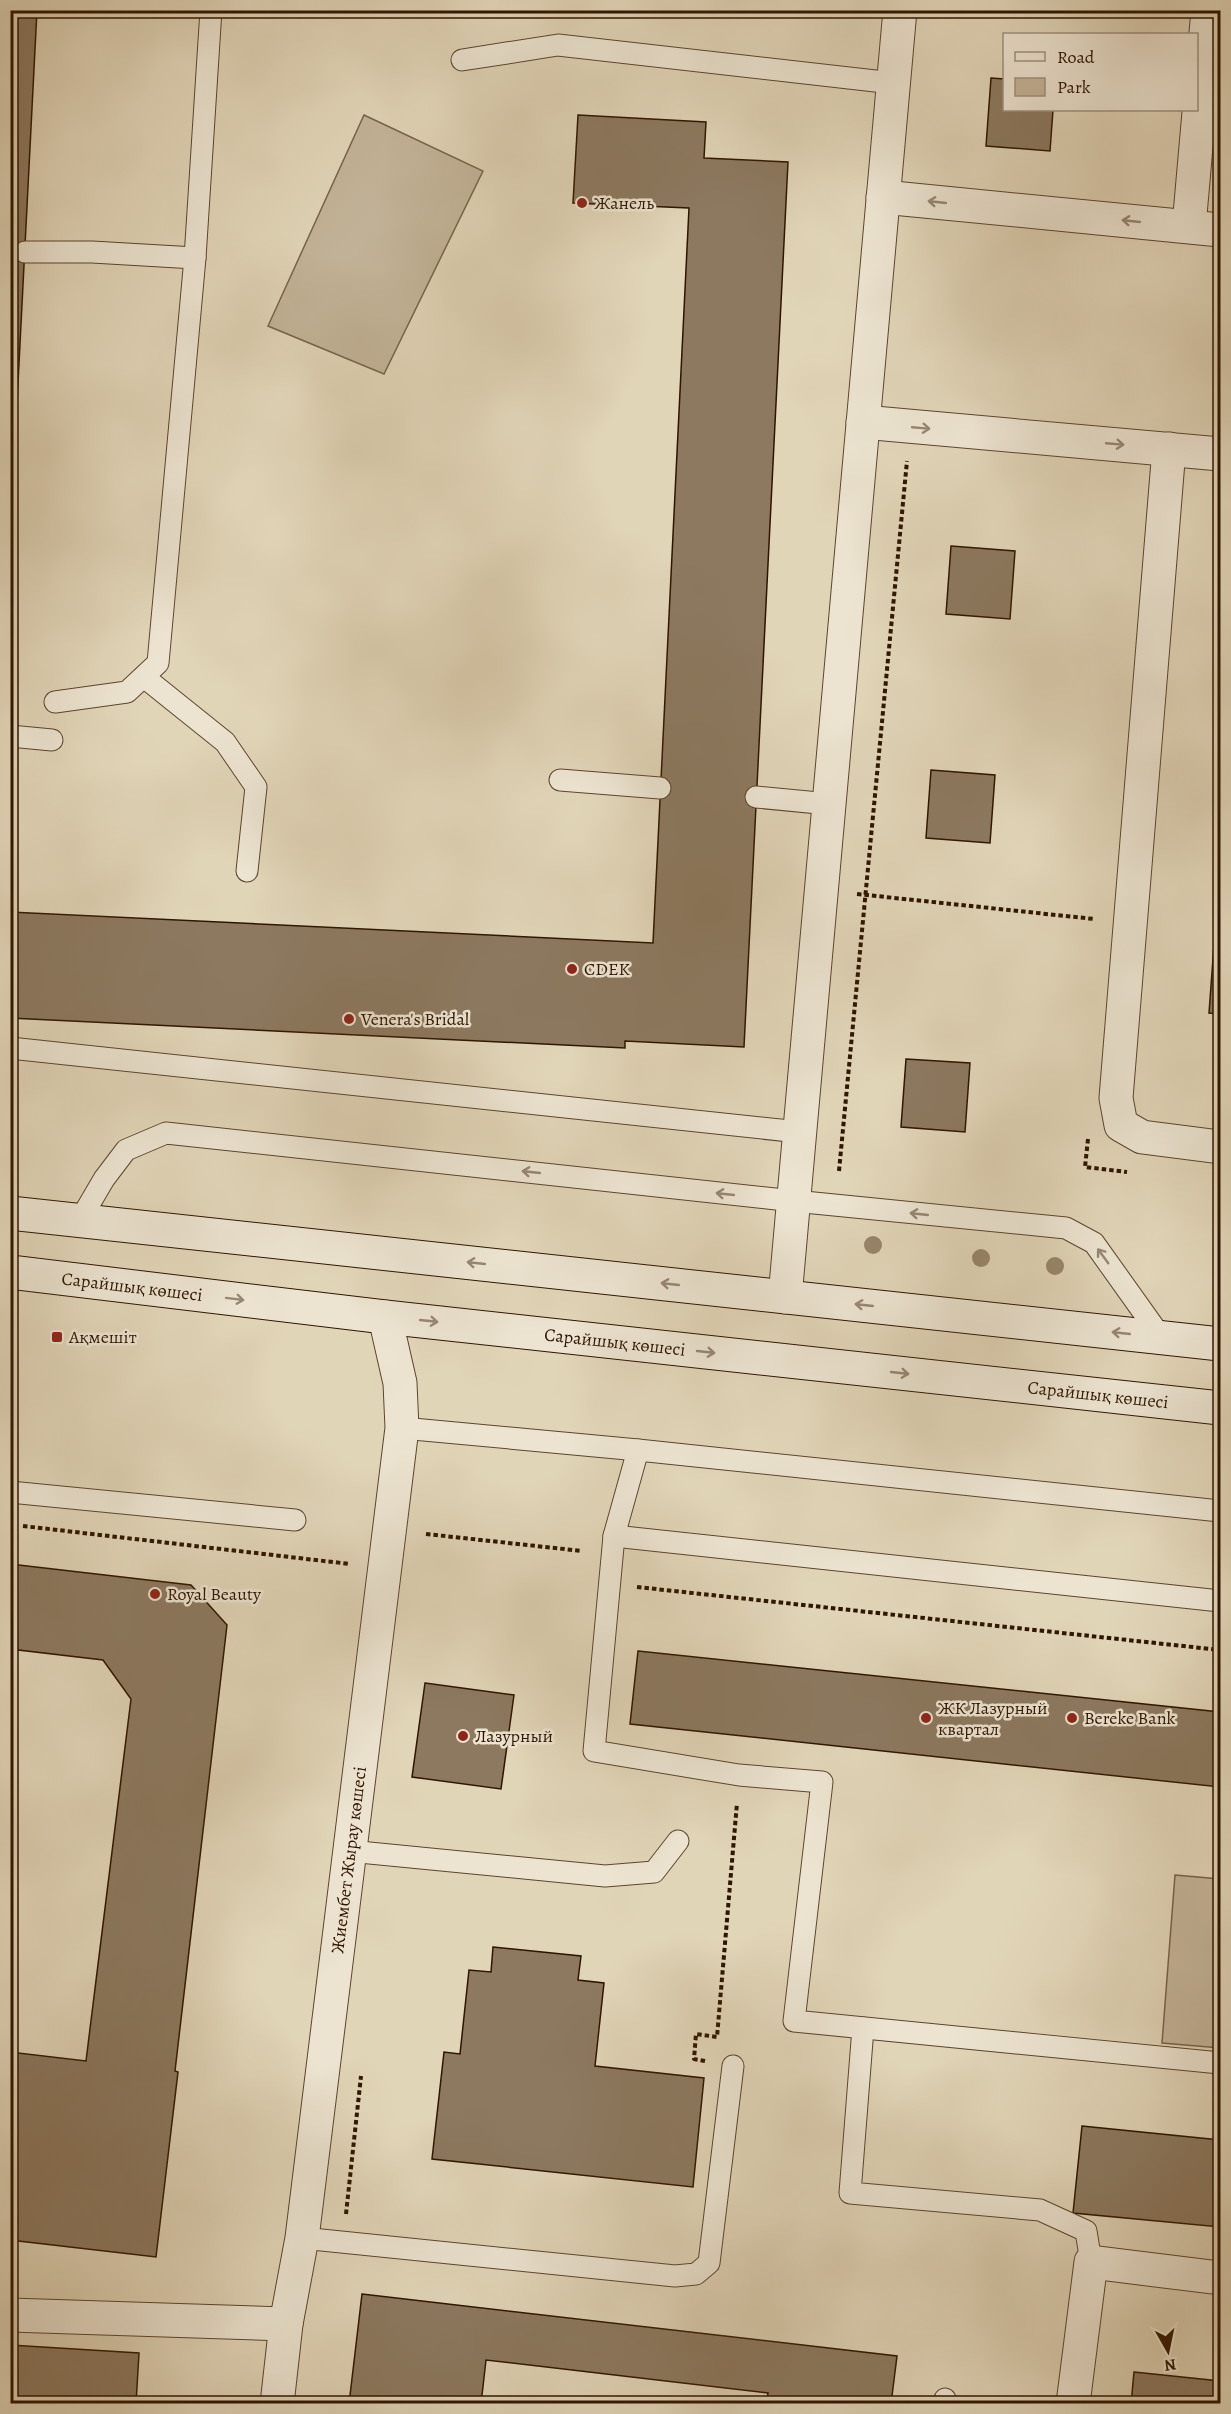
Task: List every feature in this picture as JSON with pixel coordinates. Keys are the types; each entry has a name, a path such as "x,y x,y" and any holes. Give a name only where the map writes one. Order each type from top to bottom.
{"street":[{"path":"785,1297 900,10"},
{"path":"883,197 1205,228 1209,10"},
{"path":"863,422 1221,454"},
{"path":"1169,449 1116,1098 1121,1125 1142,1137 1221,1147"},
{"path":"10,1213 1221,1344"},
{"name":"Сарайшық көшесі","path":"10,1272 386,1317 1221,1408"},
{"name":"Жиембет Жырау көшесі","path":"277,2403 286,2324 302,2238 402,1428 400,1383 386,1317"},
{"path":"1073,2403 1091,2262 1221,2278"},
{"path":"10,2315 286,2324"}],"lane":[{"path":"55,702 126,692 158,663 195,258 211,10"},
{"path":"462,60 558,45 893,83"},
{"path":"25,252 92,252 195,258"},
{"path":"144,677 225,742 256,787 247,871"},
{"path":"10,736 51,740"},
{"path":"560,780 660,788"},
{"path":"756,797 829,804"},
{"path":"10,1048 799,1132"},
{"path":"80,1220 104,1179 126,1150 166,1132 794,1201 1066,1228 1094,1243 1161,1337"},
{"path":"402,1428 639,1450 1221,1511"},
{"path":"639,1450 614,1545 594,1751 740,1775 822,1782 794,2022 1221,2063"},
{"path":"10,1491 295,1520"},
{"path":"614,1545 1221,1602"},
{"path":"349,1851 604,1876 654,1872 678,1841"},
{"path":"863,2028 850,2193 1040,2210 1086,2232 1091,2262"},
{"path":"302,2238 675,2276 696,2274 709,2263 733,2066"}],"path":[{"path":"839,1171 910,427"},
{"path":"821,891 1102,920"},
{"path":"1089,1132 1085,1167 1130,1172"},
{"path":"18,1526 384,1567"},
{"path":"422,1534 614,1545"},
{"path":"610,1584 1221,1650"},
{"path":"733,2066 694,2060 696,2034 717,2037 740,1775"}],"green space":[{"path":"364,115 483,171 384,374 268,326"},
{"path":"1175,1875 1220,1879 1220,2048 1162,2043"}],"building":[{"path":"10,10 37,10 10,540"},
{"path":"437,10 491,10 438,12"},
{"path":"991,78 1003,79 1003,111 1053,111 1050,151 986,146"},
{"path":"578,115 706,122 704,158 788,162 744,1047 625,1041 625,1048 10,1018 10,912 653,943 689,208 573,203"},
{"path":"951,546 1015,551 1010,619 946,614"},
{"path":"931,770 995,775 990,843 926,838"},
{"path":"1214,945 1220,946 1220,1014 1209,1013"},
{"path":"906,1059 970,1063 965,1132 901,1127"},
{"path":"10,1564 191,1585 227,1625 175,2071 178,2072 156,2257 10,2240 10,2052 86,2061 131,1699 103,1660 10,1649"},
{"name":"ЖК Лазурный квартал","path":"638,1651 1220,1712 1220,1787 630,1724"},
{"name":"Лазурный","path":"425,1683 514,1695 501,1789 412,1777"},
{"path":"493,1947 581,1956 578,1980 604,1983 595,2066 704,2078 693,2187 432,2159 444,2052 460,2054 469,1970 491,1972"},
{"path":"1082,2126 1220,2140 1220,2227 1073,2213"},
{"path":"362,2294 897,2356 891,2404 766,2404 768,2393 486,2360 481,2404 349,2404"},
{"path":"10,2345 139,2353 136,2404 10,2404"},
{"path":"1134,2372 1220,2381 1220,2404 1131,2404"}],"place":[{"name":"Жанель","path":"582,203"},
{"name":"CDEK","path":"572,969"},
{"name":"Venera's Bridal","path":"349,1019"},
{"name":"Ақмешіт","path":"57,1337"},
{"name":"Royal Beauty","path":"155,1594"},
{"name":"ЖК Лазурный квартал","path":"926,1718"},
{"name":"Bereke Bank","path":"1072,1718"},
{"name":"Лазурный","path":"463,1736"}]}
